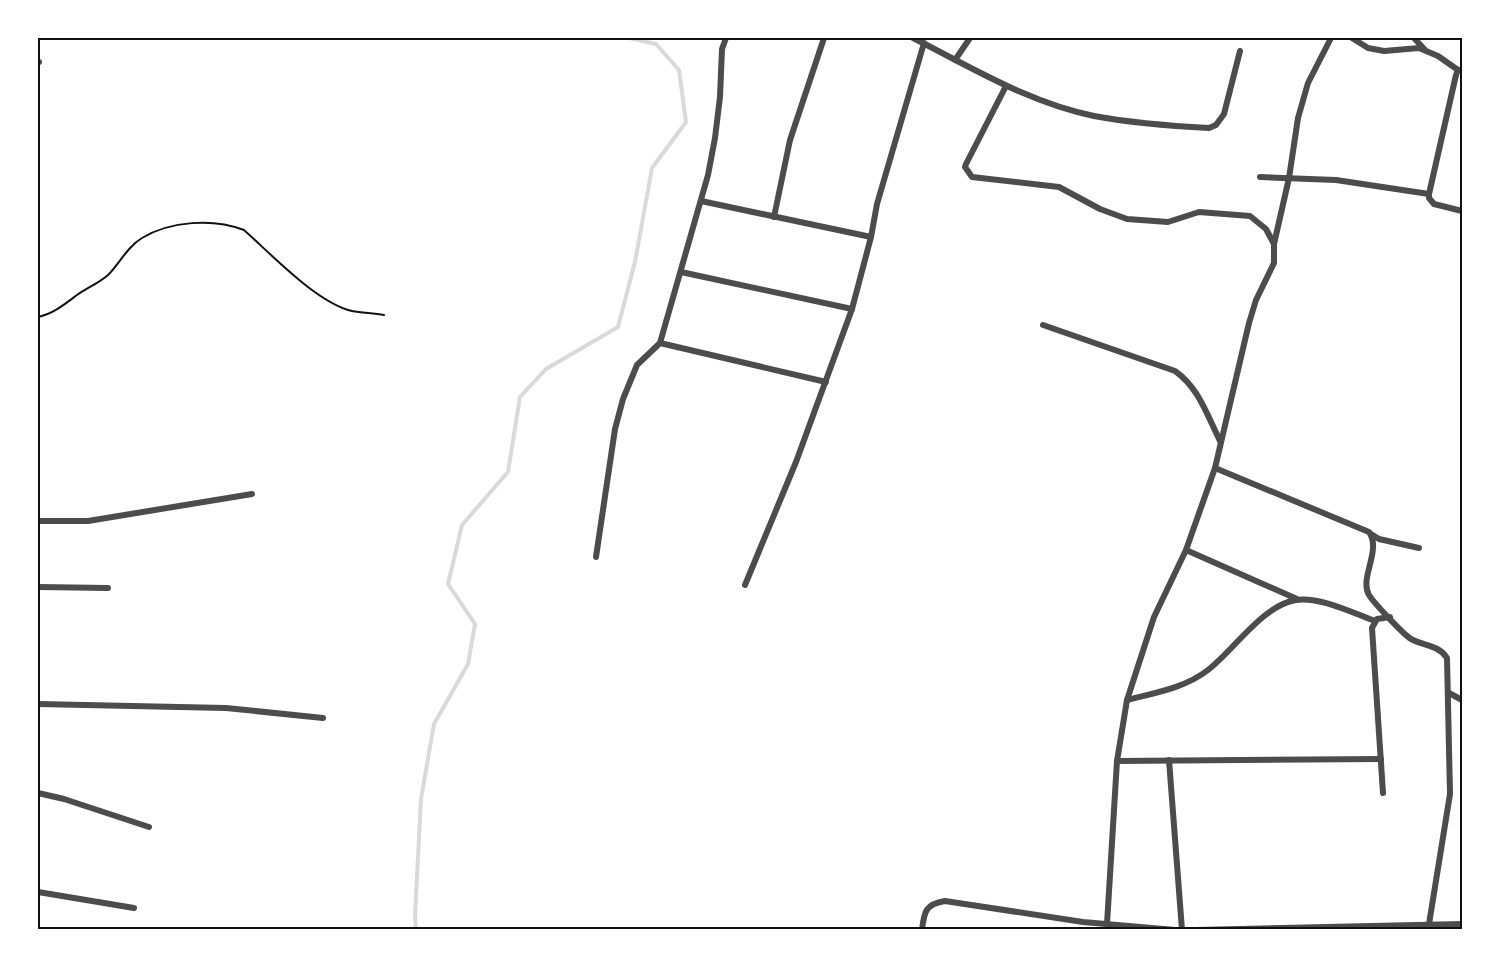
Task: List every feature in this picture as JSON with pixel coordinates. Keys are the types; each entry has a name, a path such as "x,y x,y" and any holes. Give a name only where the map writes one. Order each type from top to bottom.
{"street":[{"path":"596,557 615,429 623,399 637,365 660,343 701,201 715,138 726,38"},
{"path":"774,217 790,140 824,38"},
{"path":"913,38 1006,86 1093,116 1148,124 1209,128 1221,120 1224,114 1240,51"},
{"path":"954,60 970,38"},
{"path":"1107,924 1117,761 1127,700 1154,617 1186,550 1215,468 1249,323 1256,300 1274,262 1274,244 1304,95 1331,38"},
{"path":"1352,38 1368,48 1384,51 1419,48 1426,50 1460,70 1456,75 1429,198 1434,204 1462,211"},
{"path":"1414,38 1426,50"},
{"path":"745,585 796,462 852,309 871,237 877,204 924,43"},
{"path":"1006,86 966,164 965,167 972,177 1059,187 1100,209 1127,219 1168,222 1199,212 1250,216 1266,229 1274,244"},
{"path":"1260,177 1336,180 1429,194"},
{"path":"701,201 871,237"},
{"path":"681,272 852,309"},
{"path":"1043,325 1175,371 1188,381 1198,394 1220,442"},
{"path":"660,343 826,382"},
{"path":"1215,468 1369,532 1379,539 1419,548"},
{"path":"38,521 88,521 252,494"},
{"path":"1369,532 1373,546 1367,591 1411,638 1440,649 1449,663 1450,794 1429,924"},
{"path":"1186,550 1298,599 1326,604 1375,621"},
{"path":"38,587 108,588"},
{"path":"1127,700 1193,680 1208,671 1267,614 1285,603 1298,599"},
{"path":"1383,793 1372,628 1375,621 1390,617"},
{"path":"1449,693 1462,700"},
{"path":"38,704 226,708 323,718"},
{"path":"1169,759 1182,930"},
{"path":"1117,761 1382,759"},
{"path":"38,793 149,827"},
{"path":"38,892 134,908"},
{"path":"922,930 927,910 934,903 945,901 1133,928 1174,930"},
{"path":"1196,930 1462,924"}],"path":[{"path":"38,317 57,309 106,277 126,252 141,238 163,229 190,224 214,223 232,225 244,230 311,289 339,306 384,315"}],"waterway":[{"path":"416,930 421,799 434,724 468,664 475,624 448,584 462,525 508,472 520,397 546,369 618,327 635,262 652,168 686,122 679,70 656,44 629,38"}]}
